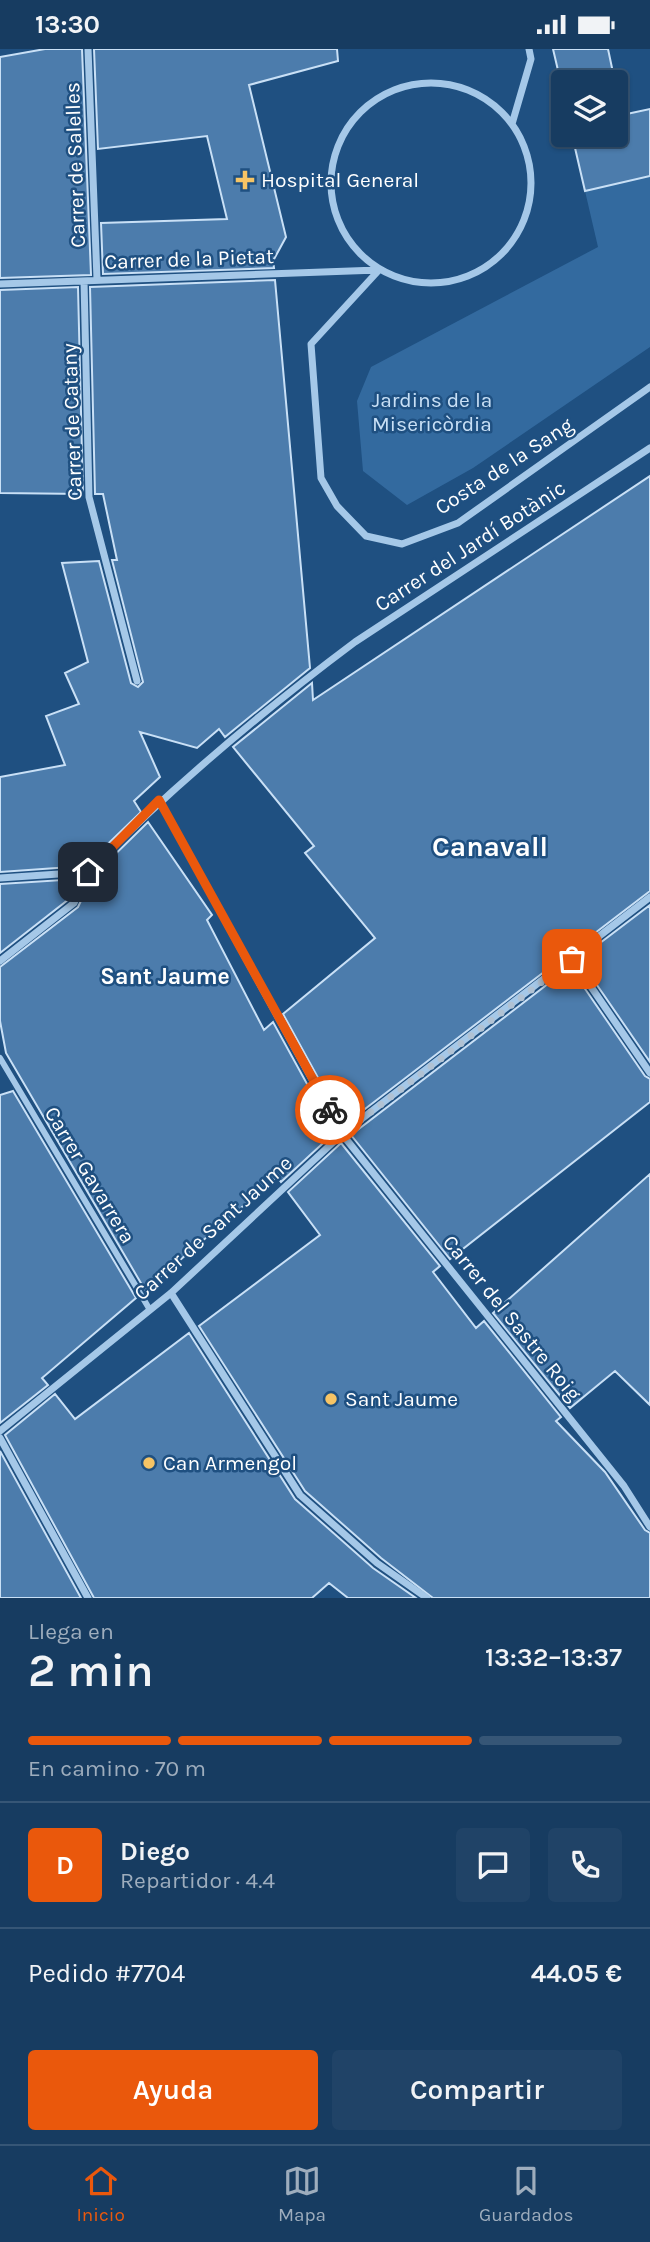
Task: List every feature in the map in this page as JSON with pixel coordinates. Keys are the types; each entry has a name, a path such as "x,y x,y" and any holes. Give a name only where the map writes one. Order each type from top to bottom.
{"street":[{"name":"Carrer de Salelles","path":"89,49 97,279"},
{"path":"512,124 531,59 529,49"},
{"path":"428,83 460,87 489,101 512,124 527,155 531,189 524,222 505,251 478,272 446,282 411,282 379,270 354,249 338,221 330,190 334,158 347,128 369,104 396,89 428,83"},
{"name":"Carrer de la Pietat","path":"0,284 379,270"},
{"name":"Costa de la Sang","path":"379,270 311,344 321,478 337,506 366,536 402,544 458,523 650,387"},
{"name":"Carrer de Catany","path":"84,281 89,497 137,681"},
{"name":"Carrer del Jardí Botànic","path":"0,961 74,903 88,872 159,800 310,675 355,642 650,448"},
{"name":"Carrer del Sastre Roig","path":"159,800 342,1134 624,1486 650,1527"},
{"path":"0,878 88,872"},
{"name":"Carrer de Sant Jaume","path":"0,1431 171,1293 342,1134 650,897"},
{"path":"572,959 650,1073"},
{"name":"Carrer Gavarrera","path":"0,1058 150,1310"},
{"path":"171,1293 300,1495 377,1563 427,1598"},
{"path":"0,1438 88,1598"}],"green space":[{"name":"Jardins de la Misericòrdia","path":"650,176 650,347 473,468 407,505 363,471 357,401 371,367 598,247 585,191"}],"building":[{"path":"45,49 82,49 91,275 0,278 0,57"},
{"name":"Hospital General","path":"94,49 337,49 338,61 249,85 286,237 273,261 274,268 103,274 101,223 227,219 207,136 98,149"},
{"path":"553,49 608,49 612,70 558,70"},
{"path":"650,109 650,176 585,191 575,147 628,147 628,114"},
{"path":"275,280 310,668 225,737 219,729 197,748 140,732 160,777 134,801 141,812 85,866 0,872 0,777 65,765 46,716 79,704 65,673 88,662 62,563 99,561 131,683 138,687 143,682 112,560 117,560 103,494 95,494 90,287"},
{"path":"78,287 83,494 0,493 0,290"},
{"path":"650,476 650,891 344,1125 283,1014 375,938 305,853 314,846 233,747 312,683 313,700"},
{"path":"148,822 212,915 207,920 264,1030 273,1022 334,1133 281,1182 277,1177 145,1290 6,1053 0,1021 0,967 78,907 93,876"},
{"path":"78,879 69,899 0,953 0,884"},
{"path":"650,905 650,1062 579,959"},
{"path":"570,967 645,1076 650,1079 650,1102 450,1259 351,1135"},
{"path":"13,1091 136,1298 42,1378 48,1385 0,1423 0,1095"},
{"path":"341,1143 440,1266 433,1272 476,1328 484,1321 561,1417 556,1421 605,1472 645,1530 650,1533 650,1598 433,1598 381,1558 305,1491 199,1326 320,1235 288,1192"},
{"path":"650,1174 650,1405 615,1371 570,1408 493,1313"},
{"name":"Can Armengol","path":"189,1333 295,1499 373,1568 416,1598 348,1598 329,1583 312,1598 94,1598 5,1435 55,1394 75,1419"},
{"path":"0,1451 81,1598 0,1598"}],"way so far":[{"path":"330,1110 342,1134 572,959"}],"place":[{"name":"Hospital General","path":"245,180"},
{"name":"Sant Jaume","path":"331,1399"},
{"name":"Can Armengol","path":"149,1463"}],"district":[{"name":"Canavall","path":"490,846"},
{"name":"Sant Jaume","path":"165,976"}],"route":[{"path":"88,872 159,800 330,1110"}]}
